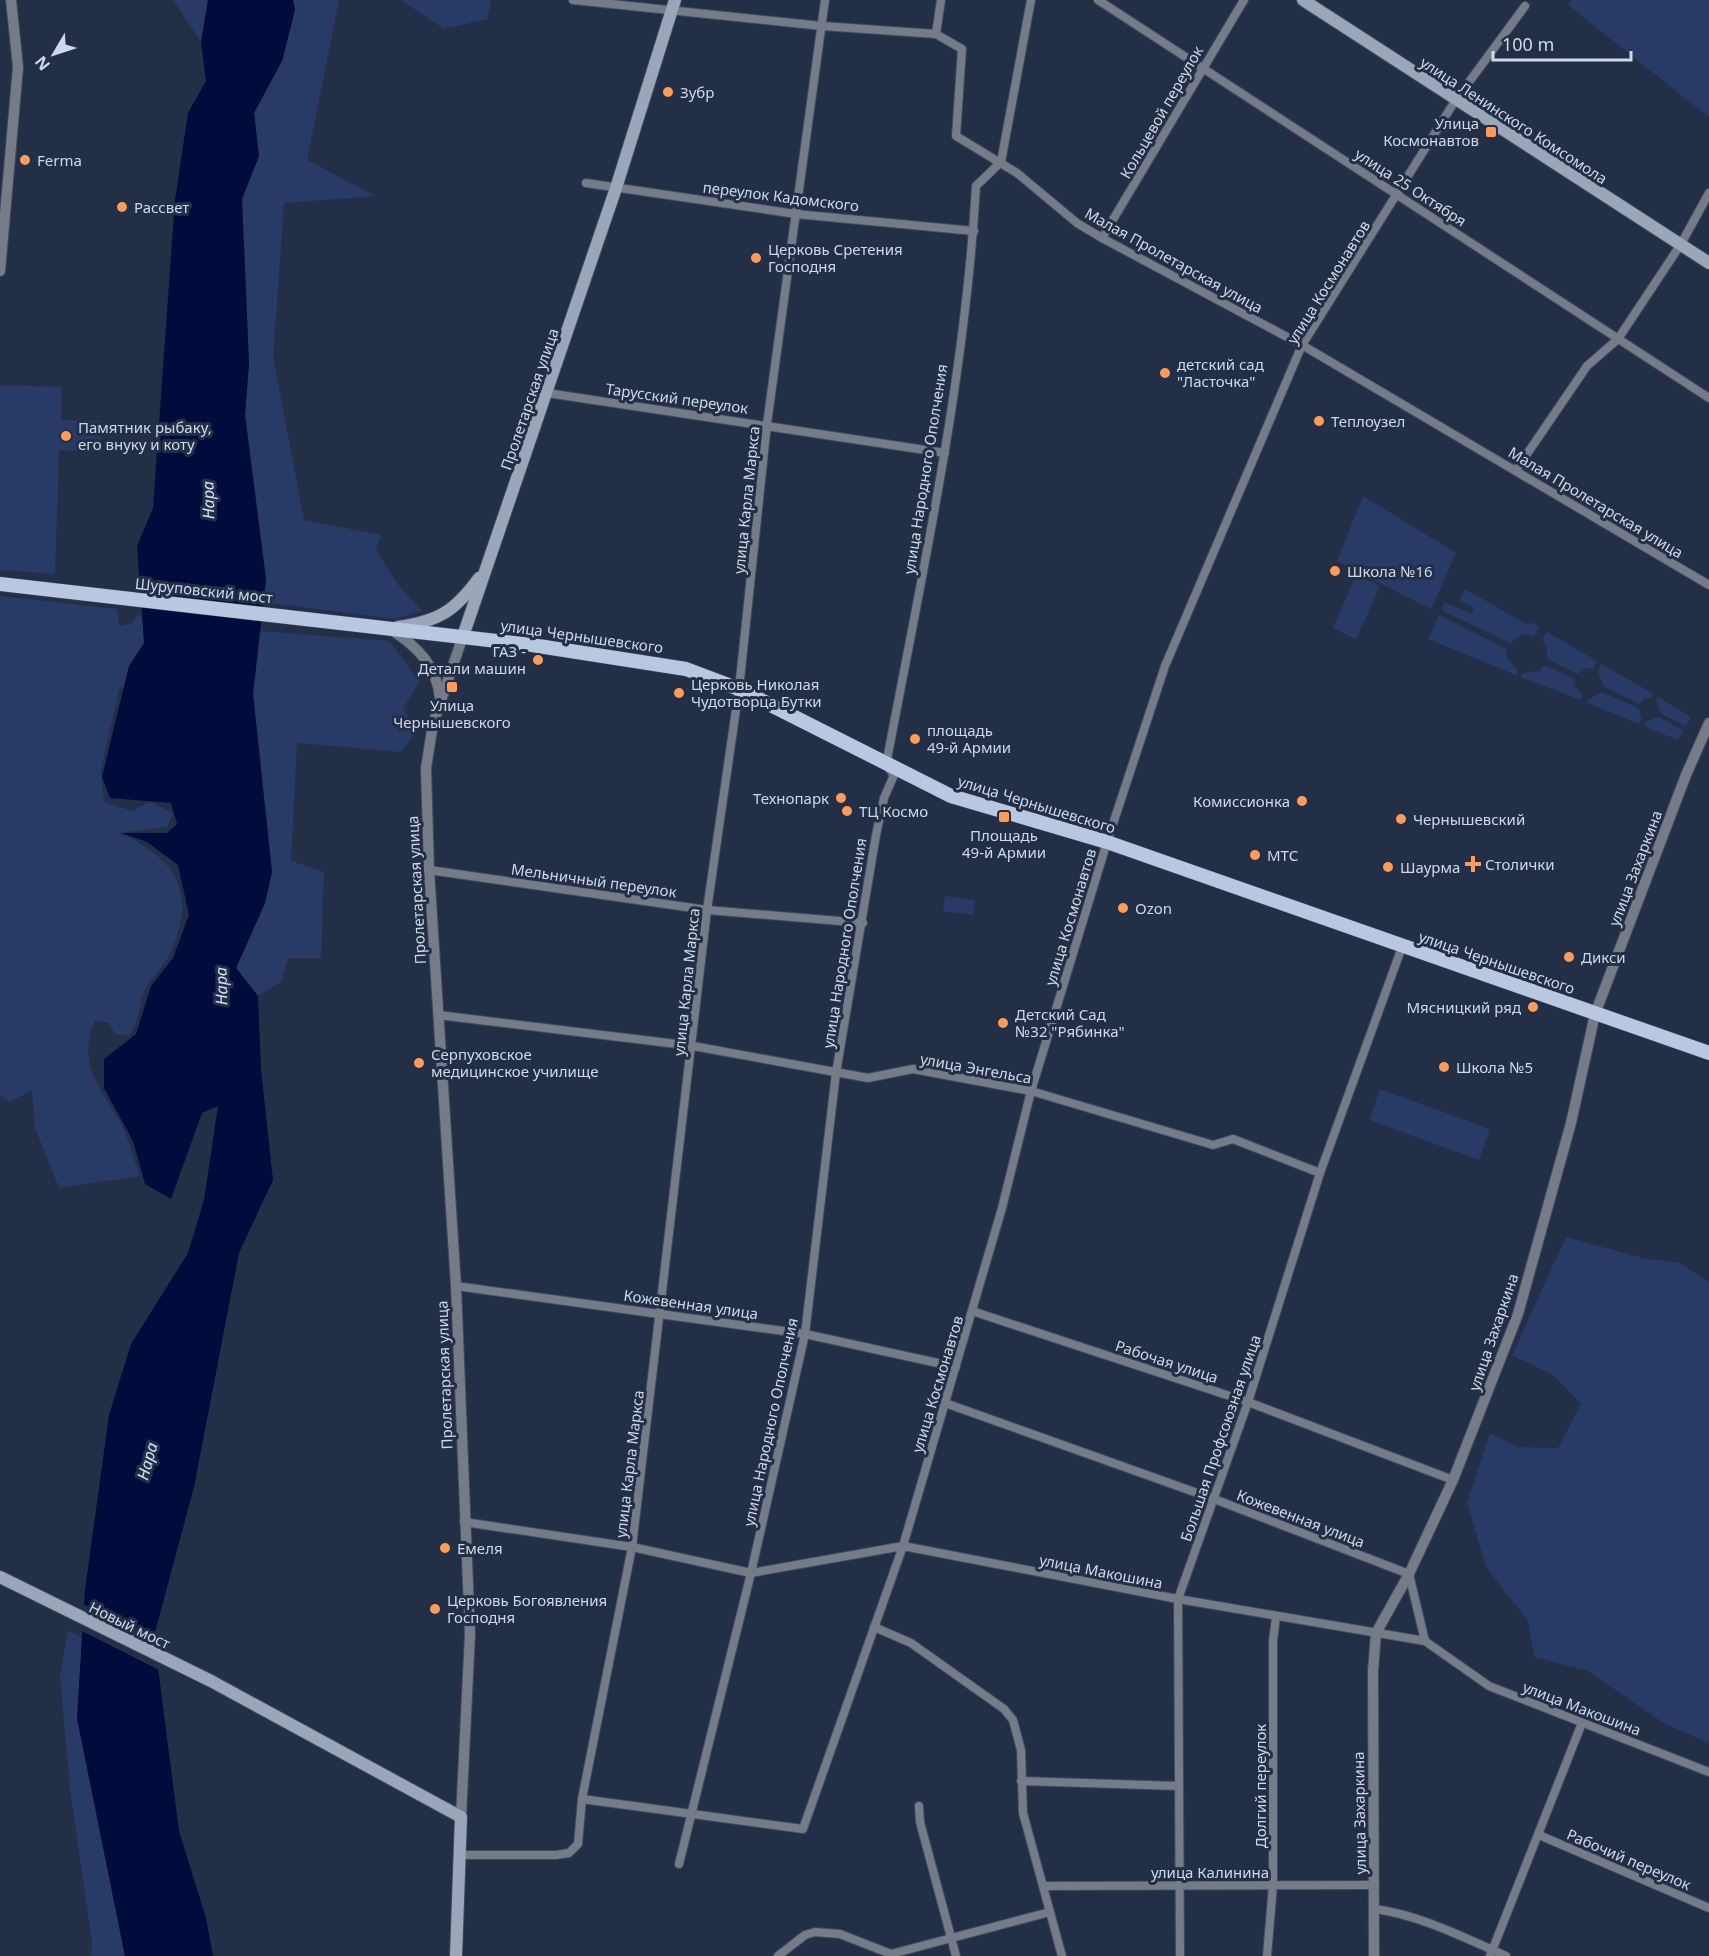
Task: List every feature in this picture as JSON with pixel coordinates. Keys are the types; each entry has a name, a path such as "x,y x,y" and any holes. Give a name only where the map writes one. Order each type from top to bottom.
{"main road":[{"name":"улица Ленинского Комсомола","path":"1303,0 1455,101 1709,263"},
{"name":"Пролетарская улица","path":"464,636 616,188 673,5"},
{"path":"390,629 426,623 450,612 467,595 487,567"},
{"name":"Шуруповский мост","path":"0,584 280,615"},
{"name":"улица Чернышевского","path":"280,615 464,636 686,669 739,689 951,796 1107,842 1709,1053"},
{"name":"Новый мост","path":"0,1577 211,1682 461,1817"},
{"path":"456,1956 461,1817"}],"street":[{"path":"0,271 18,67 10,0"},
{"name":"Малая Пролетарская улица","path":"573,0 673,5 822,26 936,34 962,49 956,136 1001,162 1077,223 1302,345 1709,585"},
{"name":"улица Карла Маркса","path":"460,1856 569,1853 578,1844 582,1799 633,1546 693,1046 707,910 739,689 767,424 825,0"},
{"path":"936,34 941,0"},
{"path":"1001,162 1031,0"},
{"name":"улица 25 Октября","path":"1098,0 1709,398"},
{"name":"Кольцевой переулок","path":"1102,238 1202,66 1244,0"},
{"name":"улица Космонавтов","path":"690,1815 803,1829 903,1546 972,1311 1031,1091 1107,842 1165,666 1302,345 1455,101 1525,6"},
{"name":"улица Народного Ополчения","path":"679,1864 751,1573 806,1334 836,1072 863,923 876,835 884,798 894,775 886,765 945,453 974,231 976,186 1001,162"},
{"name":"переулок Кадомского","path":"586,183 796,214 974,231"},
{"path":"1516,470 1587,366 1618,339 1681,244 1709,193"},
{"name":"Тарусский переулок","path":"548,393 767,424 945,453"},
{"path":"390,629 408,640 431,668 439,683 440,703"},
{"name":"Пролетарская улица","path":"461,1817 470,1634 456,1286 429,870 426,768 433,724 464,636"},
{"name":"улица Захаркина","path":"1374,1956 1373,1671 1376,1633 1409,1574 1453,1480 1518,1314 1571,1123 1595,1014 1686,775 1708,730"},
{"name":"Мельничный переулок","path":"429,870 707,910 863,923"},
{"name":"Большая Профсоюзная улица","path":"1180,1956 1178,1599 1248,1402 1320,1173 1402,947"},
{"name":"улица Энгельса","path":"438,1015 693,1046 867,1078 913,1069 1031,1091 1213,1145 1233,1139 1320,1173"},
{"name":"Кожевенная улица","path":"456,1286 806,1334 956,1367"},
{"name":"Рабочая улица","path":"972,1311 1248,1402 1453,1480"},
{"name":"Кожевенная улица","path":"945,1403 1214,1499 1409,1574"},
{"name":"улица Макошина","path":"464,1522 633,1546 751,1573 903,1546 1276,1617 1425,1641 1489,1686 1709,1772"},
{"path":"1409,1574 1425,1641"},
{"name":"Долгий переулок","path":"1267,1956 1273,1886 1273,1641 1276,1617"},
{"path":"874,1627 911,1643 1005,1709 1013,1720 1021,1750 1023,1813 1062,1956"},
{"path":"1491,1953 1582,1723"},
{"path":"1021,1781 1178,1786"},
{"path":"582,1799 690,1815"},
{"path":"919,1806 920,1822 956,1956"},
{"name":"Рабочий переулок","path":"1539,1835 1709,1908"},
{"name":"улица Калинина","path":"1044,1886 1375,1885"},
{"path":"1375,1909 1418,1919 1491,1953 1506,1956"},
{"path":"778,1956 805,1935 814,1932 840,1934 891,1954 1050,1912"}],"shaded area":[{"path":"173,0 208,0 201,42"},
{"path":"293,0 339,0 307,160 376,196 284,203 273,356 304,520 381,535 376,550 399,586 422,611 395,619 263,602 266,579 245,415 249,363 242,199 259,156 254,113 282,61 295,10"},
{"path":"401,0 492,0 487,19 444,29"},
{"path":"1572,0 1709,0 1709,117 1568,5"},
{"path":"0,385 62,387 61,420 101,421 100,452 59,450 55,574 0,570"},
{"path":"1363,496 1456,553 1431,609 1337,561"},
{"path":"1356,575 1380,586 1356,639 1333,628"},
{"path":"1465,589 1528,625 1530,622 1539,627 1534,636 1523,634 1510,643 1441,610 1445,602 1471,614 1474,608 1459,600"},
{"path":"0,596 116,609 120,626 132,623 137,615 163,619 142,673 119,689 101,770 104,802 132,811 150,802 173,813 167,827 119,833 155,854 168,867 177,880 182,913 170,954 145,990 136,1023 129,1036 115,1034 109,1023 95,1021 88,1051 94,1077 123,1128 140,1176 59,1188 35,1128 32,1090 10,1102 0,1095"},
{"path":"1439,615 1507,649 1507,658 1518,671 1516,675 1428,639"},
{"path":"260,631 390,641 419,682 403,709 418,730 401,752 297,743 291,861 324,872 321,958 288,958 281,982 258,996 236,968 265,903 272,872 253,694"},
{"path":"1547,632 1597,661 1593,669 1586,668 1578,674 1547,659 1547,647 1542,640"},
{"path":"1601,664 1654,694 1640,704 1604,687 1598,672"},
{"path":"1544,665 1575,679 1574,684 1582,696 1581,700 1521,677 1523,673 1539,671"},
{"path":"1601,692 1638,708 1642,718 1639,724 1585,702"},
{"path":"1658,697 1691,717 1686,726 1661,714 1656,701"},
{"path":"1659,717 1683,730 1678,740 1643,726 1646,721"},
{"path":"945,896 975,900 973,915 943,911"},
{"path":"1380,1089 1490,1129 1479,1160 1369,1120"},
{"path":"1566,1237 1646,1259 1678,1262 1709,1282 1709,1743 1665,1724 1588,1671 1534,1657 1528,1621 1486,1567 1467,1503 1490,1433 1517,1447 1558,1448 1581,1404 1554,1376 1512,1355"},
{"path":"68,1630 82,1638 77,1718 125,1956 91,1956 92,1942 70,1789 60,1676"}],"water":[{"name":"Нара","path":"208,0 293,0 295,10 282,61 254,113 259,156 242,199 249,363 245,415 266,579 253,694 272,872 265,903 236,968 258,996 261,1069 273,1180 239,1253 194,1487 154,1636 179,1831 206,1918 213,1956 125,1956 77,1718 85,1590 109,1415 131,1344 188,1253 204,1200 218,1106 202,1113 171,1199 145,1184 133,1141 104,1088 104,1059 136,1034 151,986 173,958 189,915 178,865 147,842 122,833 167,833 177,824 171,803 110,798 102,777 129,666 144,643 137,546 153,508 175,200 188,113 206,81 201,42"}],"pier":[{"path":"81,1603 158,1642 161,1671 80,1630"}],"place":[{"name":"Зубр","path":"668,92"},
{"name":"Улица Космонавтов","path":"1491,132"},
{"name":"Ferma","path":"25,160"},
{"name":"Рассвет","path":"122,207"},
{"name":"Церковь Сретения Господня","path":"756,258"},
{"name":"детский сад \"Ласточка\"","path":"1165,373"},
{"name":"Теплоузел","path":"1319,421"},
{"name":"Памятник рыбаку, его внуку и коту","path":"66,436"},
{"name":"Школа №16","path":"1335,571"},
{"name":"ГАЗ - Детали машин","path":"538,660"},
{"name":"Улица Чернышевского","path":"452,687"},
{"name":"Церковь Николая Чудотворца Бутки","path":"679,693"},
{"name":"площадь 49-й Армии","path":"915,739"},
{"name":"Технопарк","path":"841,798"},
{"name":"Комиссионка","path":"1302,801"},
{"name":"ТЦ Космо","path":"847,811"},
{"name":"Площадь 49-й Армии","path":"1004,817"},
{"name":"Чернышевский","path":"1401,819"},
{"name":"МТС","path":"1255,855"},
{"name":"Столички","path":"1473,864"},
{"name":"Шаурма","path":"1388,867"},
{"name":"Ozon","path":"1123,908"},
{"name":"Дикси","path":"1569,957"},
{"name":"Мясницкий ряд","path":"1533,1007"},
{"name":"Детский Сад №32 \"Рябинка\"","path":"1003,1023"},
{"name":"Серпуховское медицинское училище","path":"419,1063"},
{"name":"Школа №5","path":"1444,1067"},
{"name":"Емеля","path":"445,1548"},
{"name":"Церковь Богоявления Господня","path":"435,1609"}]}
